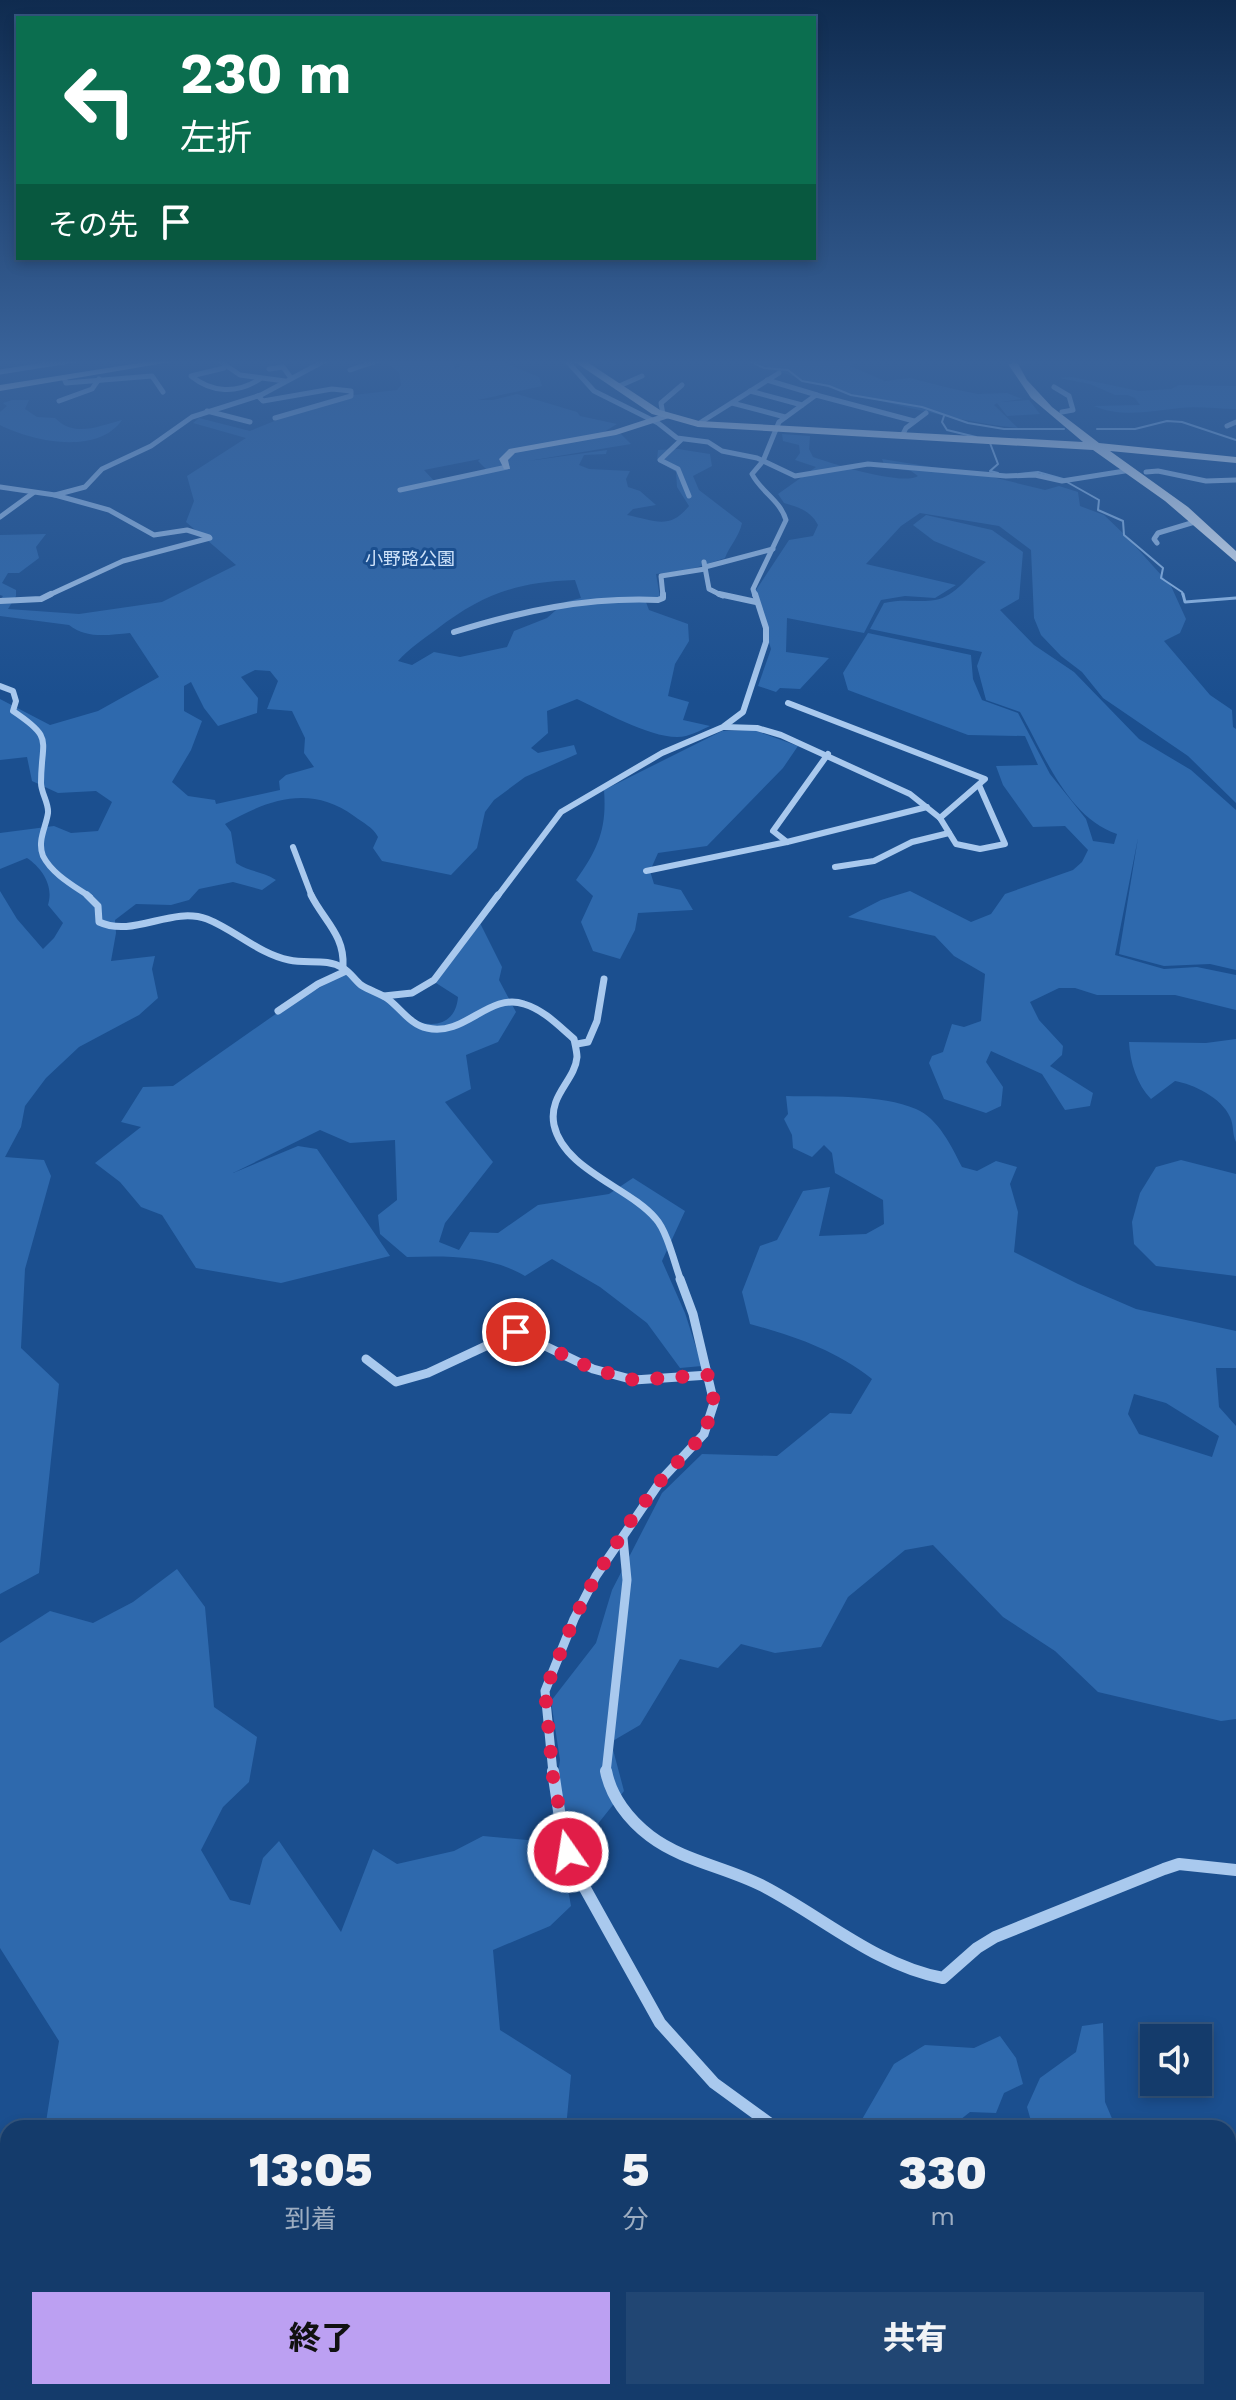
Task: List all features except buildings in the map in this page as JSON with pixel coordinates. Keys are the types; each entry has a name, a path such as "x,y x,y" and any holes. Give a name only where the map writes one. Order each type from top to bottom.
{"main road":[{"path":"1134,472 1198,521 1236,558"},
{"path":"1146,472 1236,544"}],"street":[{"path":"55,495 85,487 99,472"},
{"path":"400,490 484,472"},
{"path":"679,472 689,496"},
{"path":"384,996 412,993 434,980 561,812 662,753 723,727 743,712 766,642 766,628 756,602 754,583 784,528 786,514 753,479 754,472"},
{"path":"783,472 801,476 823,472"},
{"path":"960,472 1035,475 1062,481 1118,472"},
{"path":"1163,472 1206,481 1236,480"},
{"path":"0,487 55,495 109,510 154,535 187,530 210,538 123,561 41,599 0,601"},
{"path":"0,517 34,492"},
{"path":"1157,543 1154,539 1158,533 1198,521"},
{"path":"454,632 505,615 599,599 658,600 663,598 661,576 773,549"},
{"path":"705,566 709,589 726,598 756,602"},
{"path":"0,686 15,693 13,711 36,726 45,740 41,787 49,810 41,838 43,855 59,875 94,900 98,906 99,922 116,928 170,916 198,916 283,959 344,969 361,986 384,996 416,1024 438,1030 465,1022 500,1002 520,1001 570,1034 577,1044 576,1063 553,1108 555,1129 561,1141 592,1173 658,1220 693,1314 714,1403 704,1434 662,1479 596,1576 574,1619 545,1691 550,1754 561,1824 577,1874 660,2023 714,2083 765,2120"},
{"path":"788,703 985,779 940,818"},
{"path":"723,727 767,730 828,754 910,794 940,818 956,844 971,848 1005,844 979,785"},
{"path":"787,842 773,831 828,754"},
{"path":"646,871 787,842 927,807"},
{"path":"835,867 874,861 912,842 949,833"},
{"path":"293,847 304,870 311,897 333,924 344,951 344,969"},
{"path":"278,1011 344,969"},
{"path":"577,1044 588,1042 597,1021 604,979"},
{"path":"366,1359 396,1382 422,1378 499,1337 516,1332 593,1369 634,1380 709,1375"},
{"path":"623,1537 627,1580 606,1772 616,1797 646,1832 670,1849 762,1886 909,1970 943,1978 977,1948 995,1937 1164,1869 1179,1864 1236,1870"}],"green space":[{"name":"小野路公園","path":"193,472 426,472 436,483 489,472 630,472 626,479 628,487 640,491 656,505 633,509 627,515 661,522 675,519 689,506 677,487 676,472 701,472 693,476 699,490 742,523 739,533 725,558 689,570 656,574 660,597 644,597 649,610 688,624 689,641 675,664 668,696 689,702 683,720 710,726 686,736 661,735 631,725 577,699 547,711 548,733 531,748 538,753 574,745 577,754 525,777 494,800 485,812 477,848 451,875 382,861 373,848 378,837 354,816 321,800 289,799 257,808 225,824 231,832 236,863 276,880 262,890 233,882 199,889 189,900 171,905 136,904 115,920 111,961 155,956 152,969 158,998 139,1015 79,1047 46,1078 25,1106 21,1127 5,1157 44,1160 51,1176 25,1269 21,1348 59,1384 39,1573 0,1594 0,891 17,919 43,949 63,923 48,905 48,884 32,862 27,858 0,869 0,833 54,826 71,833 98,831 112,802 96,791 58,793 32,781 27,757 0,760 0,699 50,725 98,711 159,677 130,633 90,634 69,625 0,616 3,596 0,595 0,535 46,534 36,547 39,558 19,573 8,573 2,583 16,590 8,609 79,614 162,602 236,565 186,522 194,501 187,476","holes":["575,580 581,598 565,602 547,618 514,631 507,647 460,657 434,652 412,665 398,661 454,617 486,599 518,587","255,670 270,671 278,681 267,709 292,711 305,738 304,753 314,767 286,775 279,781 280,790 216,804 215,800 188,796 172,782 191,750 202,721 184,711 184,686 191,682 204,708 218,726 257,713 258,698 241,677"]},
{"path":"809,472 865,472 910,478 918,476 912,472 963,472 1045,490 1059,486 1078,492 1080,506 1104,515 1171,586 1186,619 1180,633 1164,641 1210,695 1232,710 1233,727 1236,729 1236,803 1188,756 1103,698 1082,672 1041,635 1034,618 1031,550 999,526 920,513 901,526 866,564 956,585 935,598 905,596 881,600 864,633 787,618 786,652 829,658 800,689 780,688 776,692 758,686 771,649 756,590 789,540 813,536 818,525 808,513 784,503 778,494"},
{"path":"926,515 992,530 1023,552 1019,599 1000,610 1034,645 1074,672 1139,739 1191,770 1236,810 1236,970 1210,964 1164,966 1119,954 1138,838 1115,955 1164,969 1197,967 1236,975 1236,1010 1175,995 1097,995 1075,988 1059,988 1030,1002 1039,1020 1063,1046 1062,1055 1050,1066 1093,1093 1090,1106 1065,1110 1042,1074 991,1051 986,1062 1003,1087 1001,1106 986,1113 944,1099 929,1063 932,1056 943,1052 952,1024 964,1027 981,1021 985,974 954,956 935,936 848,917 881,900 910,891 971,922 991,914 1005,894 1073,870 1088,850 1065,826 1033,827 1003,785 996,766 1038,765 1025,736 968,735 848,690 843,673 868,633 971,655 973,679 982,700 1018,713 1050,774 1086,819 1093,841 1114,844 1117,834 1099,826 1071,799 1048,765 1020,712 986,700 977,666 982,652 870,629 884,603 943,598 986,562 934,541 913,525"},
{"path":"754,730 798,746 783,768 707,846 658,853 650,871 654,884 681,890 693,910 638,913 635,930 620,959 593,951 581,922 593,896 576,880 599,838 604,816 604,790 722,731"},
{"path":"480,923 502,967 499,980 516,1012 498,1042 466,1055 471,1089 445,1102 493,1162 445,1223 439,1242 459,1250 470,1232 498,1233 538,1205 609,1194 633,1178 685,1211 662,1261 685,1313 702,1366 680,1368 647,1323 600,1287 552,1259 525,1276 483,1260 407,1257 380,1234 378,1215 397,1200 395,1140 350,1143 320,1130 233,1173 298,1146 317,1149 390,1256 281,1283 196,1268 162,1215 141,1207 120,1182 95,1163 141,1127 121,1122 143,1087 173,1086 290,1004 346,973 416,1021 432,1024 444,1021 454,1012 458,997 436,983"},
{"path":"1236,1039 1236,1142 1226,1110 1198,1089 1175,1081 1151,1099 1135,1073 1129,1042 1206,1043"},
{"path":"786,1096 870,1099 916,1109 938,1126 962,1167 977,1171 996,1161 1017,1167 1010,1184 1018,1212 1014,1252 1136,1309 1236,1331 1236,1368 1216,1368 1219,1407 1236,1426 1236,1719 1221,1721 1098,1692 1055,1651 1003,1617 933,1545 905,1550 848,1597 821,1647 775,1653 741,1644 718,1668 680,1659 640,1725 611,1742 624,1791 593,1830 566,1878 571,1906 550,1926 493,1950 500,2030 571,2075 567,2120 46,2120 59,2041 0,1948 0,1643 50,1611 93,1623 133,1602 177,1569 205,1607 214,1707 257,1737 249,1782 223,1807 201,1850 230,1900 250,1905 263,1858 279,1841 341,1932 373,1849 397,1864 454,1851 483,1836 527,1840 549,1837 560,1760 551,1701 596,1643 612,1590 662,1493 702,1454 777,1456 830,1413 851,1414 872,1379 814,1345 750,1324 742,1292 760,1246 777,1240 803,1191 830,1187 819,1236 866,1234 884,1224 883,1200 835,1173 832,1153 824,1145 812,1157 793,1148 792,1135 784,1119 788,1114","holes":["1134,1394 1166,1403 1219,1436 1212,1457 1139,1434 1128,1414"]},
{"path":"1181,1160 1236,1174 1236,1276 1156,1266 1134,1244 1132,1222 1140,1193 1156,1167"},
{"path":"1103,2023 1105,2102 1113,2120 1031,2120 1027,2107 1040,2078 1076,2052 1082,2026"},
{"path":"1000,2036 1016,2058 1023,2084 1004,2093 996,2113 970,2112 960,2120 862,2120 894,2064 925,2045 974,2048"}],"waterway":[{"path":"994,472 998,473"},
{"path":"1019,474 1038,472 1063,479"},
{"path":"1067,482 1099,500 1098,510 1123,521 1124,535 1163,568 1161,578 1182,592 1183,596"},
{"path":"1183,594 1185,602 1236,598"}],"route":[{"path":"516,1332 593,1369 634,1380 709,1375 714,1403 704,1434 662,1479 596,1576 574,1619 545,1691 553,1777 568,1852"}]}
